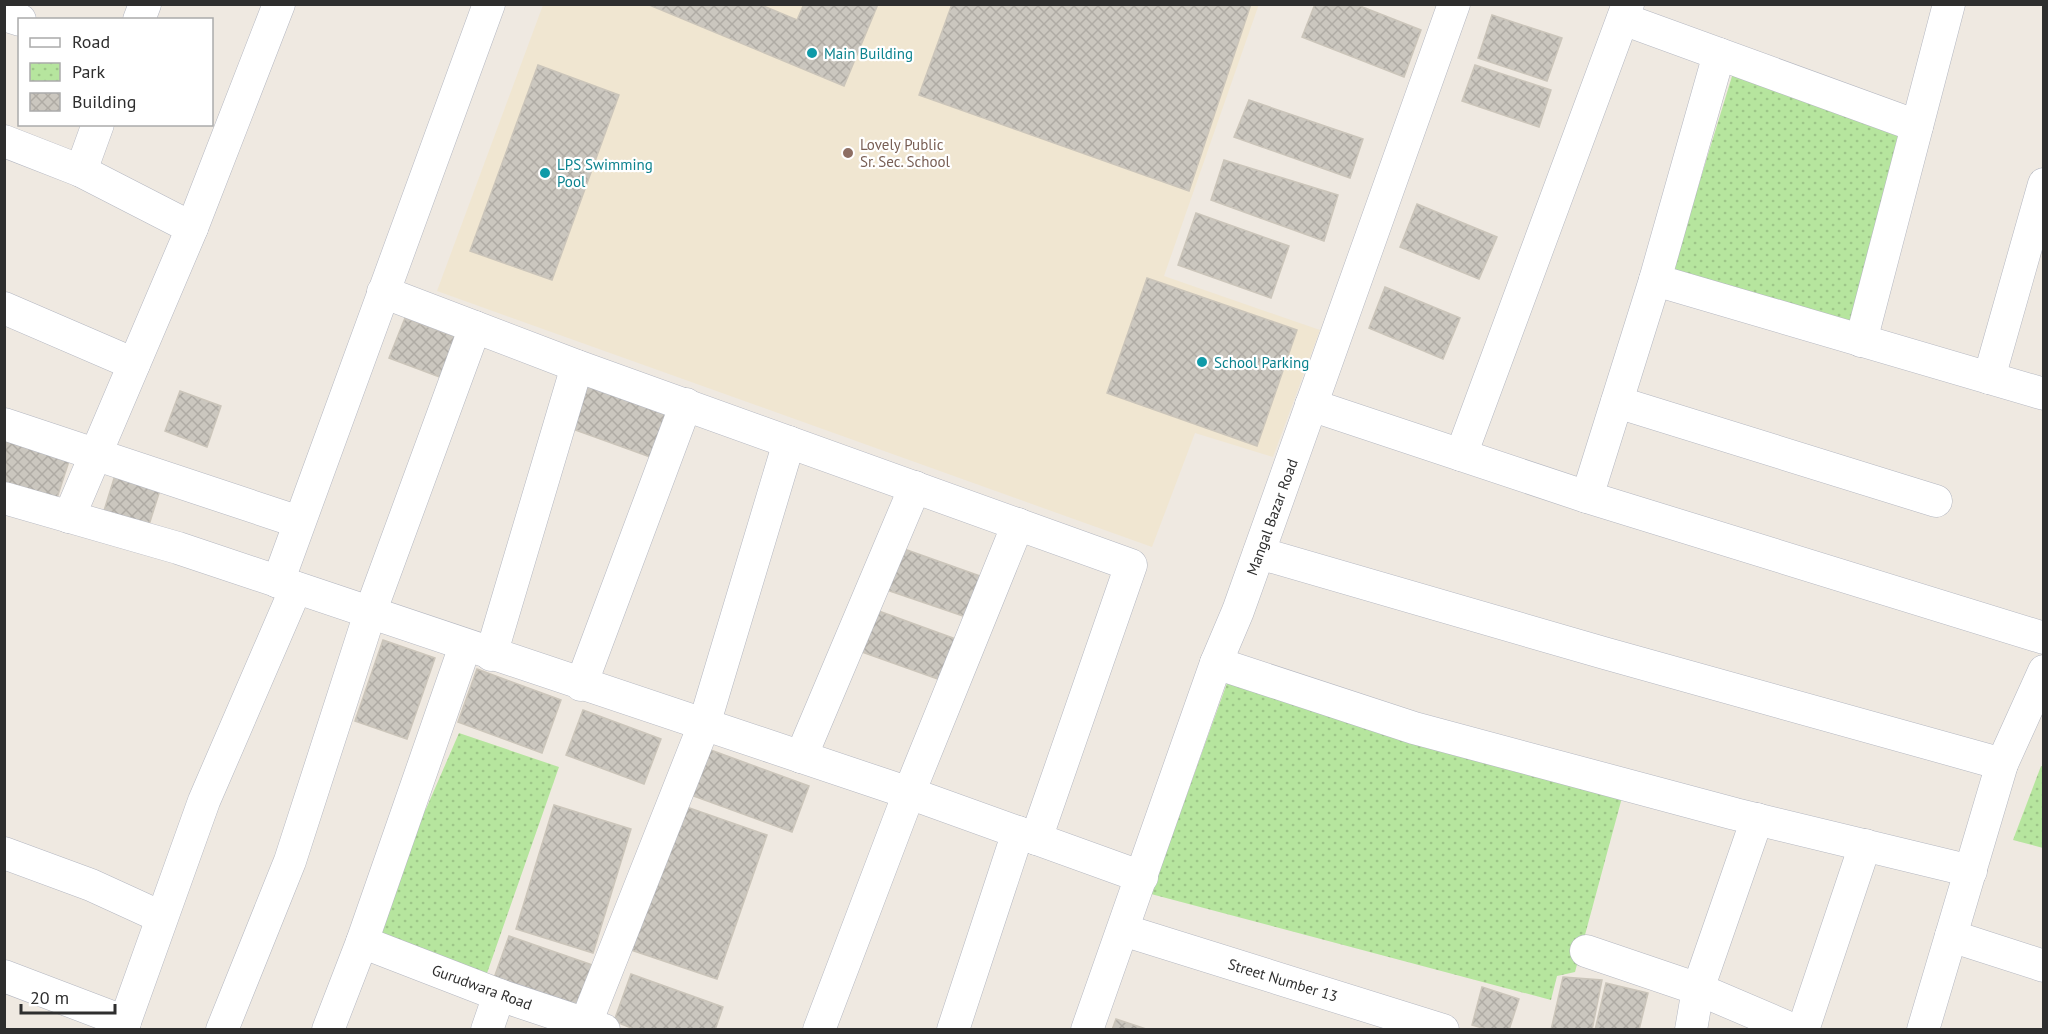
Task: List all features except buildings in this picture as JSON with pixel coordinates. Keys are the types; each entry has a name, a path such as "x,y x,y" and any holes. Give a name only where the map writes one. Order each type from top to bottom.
{"street":[{"path":"69,517 192,228 279,4"},
{"path":"4,976 123,1026 204,801 287,585 299,522 489,4"},
{"name":"Mangal Bazar Road","path":"1087,1029 1215,663 1259,553 1454,4"},
{"path":"1861,341 1949,4"},
{"path":"1461,455 1626,12 1719,54 1917,126"},
{"path":"1587,497 1655,280 1719,54"},
{"path":"81,171 97,126"},
{"path":"4,141 81,171 192,228"},
{"path":"1989,378 2043,184"},
{"path":"1655,280 2043,394"},
{"path":"383,292 577,366 1131,565 953,1029"},
{"path":"4,308 134,364"},
{"path":"222,1029 290,861 370,613 475,327"},
{"path":"328,1029 478,650 577,366"},
{"path":"1617,402 1936,501"},
{"path":"581,685 686,404"},
{"path":"1311,405 1587,497 2043,639"},
{"path":"4,424 299,522"},
{"path":"595,1026 704,725 789,442"},
{"path":"801,757 915,487"},
{"path":"4,498 178,548 581,685 909,793 1142,877"},
{"path":"819,1029 909,793 1018,524"},
{"path":"1259,553 1649,666 2002,764"},
{"path":"1215,663 1414,728 1758,819 1971,871"},
{"path":"1923,1029 2002,764 2043,670"},
{"path":"1691,1029 1698,988 1758,819"},
{"path":"1803,1029 1865,845"},
{"path":"4,853 92,885 161,917"},
{"name":"Street Number 13","path":"1123,930 1443,1029"},
{"path":"1951,936 2043,966"},
{"name":"Gurudwara Road","path":"362,942 499,995 595,1026"},
{"path":"1586,951 1698,988 1794,1029"},
{"path":"487,1029 499,995"}],"shaded area":[{"name":"Lovely Public Sr. Sec. School","path":"1259,4 1164,276 1320,330 1273,457 1195,433 1152,547 437,291 543,5"}],"green space":[{"path":"1733,73 1903,134 1851,327 1667,275 1691,210"},
{"path":"1235,661 1627,779 1575,972 1557,976 1551,1000 1151,894"},
{"path":"459,733 559,767 486,976 376,935 415,821 426,809"},
{"path":"2041,766 2044,767 2043,848 2013,840"}],"place":[{"name":"Main Building","path":"812,53"},
{"name":"Lovely Public Sr. Sec. School","path":"848,153"},
{"name":"LPS Swimming Pool","path":"545,173"},
{"name":"School Parking","path":"1202,362"}]}
